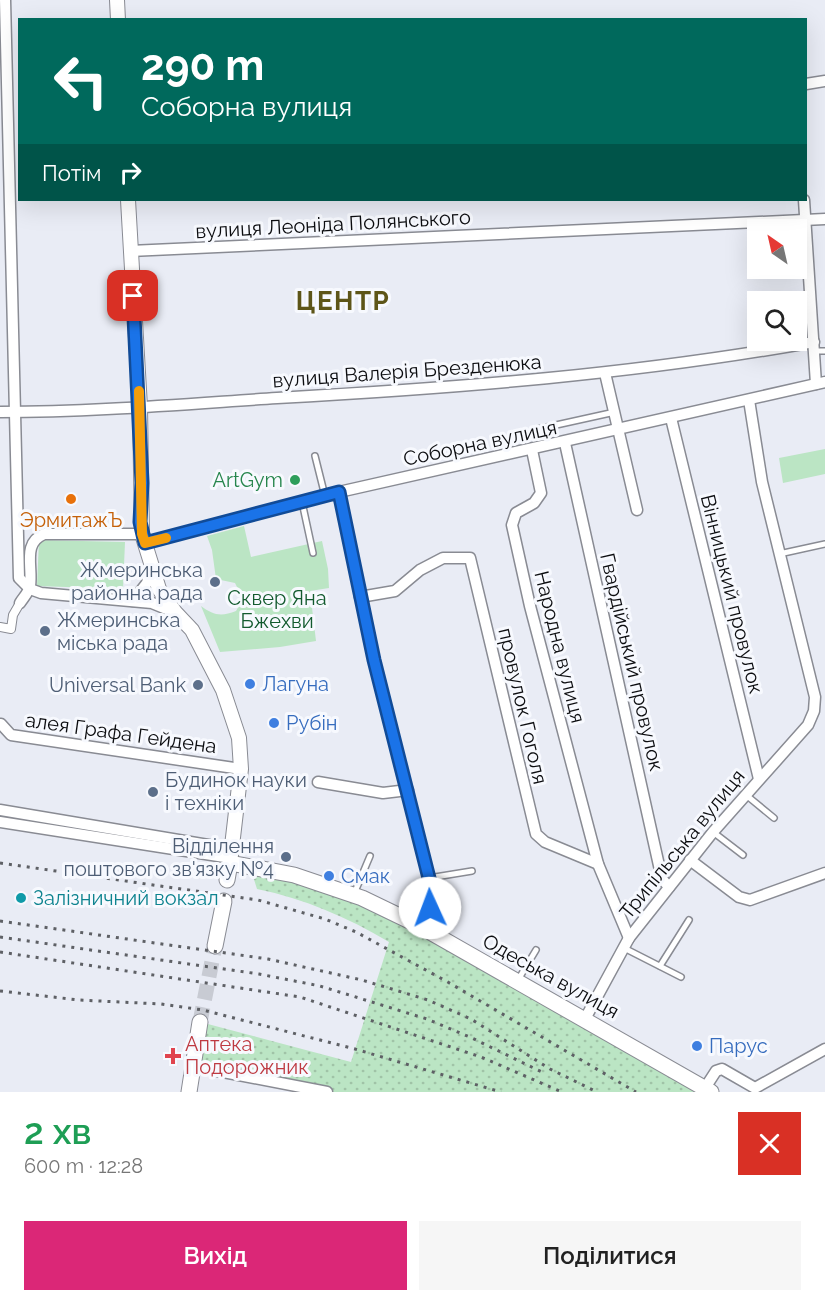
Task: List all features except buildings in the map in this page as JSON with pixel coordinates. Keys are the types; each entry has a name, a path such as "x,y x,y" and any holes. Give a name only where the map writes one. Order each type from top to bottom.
{"main road":[{"path":"227,880 231,857"},
{"name":"Одеська вулиця","path":"231,857 353,895 418,925 708,1090"},
{"path":"215,946 224,901"},
{"path":"189,1092 200,1022"}],"street":[{"path":"5,0 14,69 4,92 16,412 19,578 30,589 41,593 152,603 175,612"},
{"path":"117,0 118,18"},
{"path":"807,84 825,81"},
{"path":"128,201 140,407 143,539 159,589 175,612 192,630 223,690 239,738 241,770 231,857"},
{"path":"804,201 806,219"},
{"name":"вулиця Леоніда Полянського","path":"807,220 825,219"},
{"name":"вулиця Леоніда Полянського","path":"130,251 747,223"},
{"path":"807,231 821,383"},
{"name":"вулиця Валерія Брезденюка","path":"0,412 140,407 474,386 818,348"},
{"path":"605,373 637,510"},
{"name":"Соборна вулиця","path":"30,589 30,546 35,538 44,534 143,539 339,492 565,443 821,383"},
{"path":"749,400 762,482 819,710"},
{"name":"Вінницький провулок","path":"671,418 759,779"},
{"name":"Гвардійський провулок","path":"565,443 662,879 669,887"},
{"name":"Народна вулиця","path":"532,450 541,493 534,503 516,513 512,525 530,606 598,864"},
{"path":"339,492 360,597 433,894 430,908 418,925"},
{"name":"провулок Гоголя","path":"360,597 395,591 420,570 443,558 470,558 536,834 545,842 598,864"},
{"path":"132,601 140,595 147,583 151,567"},
{"path":"0,627 12,629 14,615 30,589"},
{"name":"Трипільська вулиця","path":"585,1019 626,943 713,832 819,710"},
{"name":"алея Графа Гейдена","path":"1,724 11,735 241,770"},
{"path":"318,782 383,793 408,790"},
{"path":"0,810 231,857"},
{"path":"0,822 231,857"},
{"path":"690,860 738,897 750,900 825,873"},
{"path":"598,864 626,943"},
{"path":"708,1090 716,1071 722,1069 755,1088 825,1049"},
{"path":"192,1066 327,1092"}],"lane":[{"path":"538,429 615,412"},
{"path":"315,456 325,496"},
{"path":"302,502 313,553"},
{"path":"779,554 825,544"},
{"path":"745,794 774,818"},
{"path":"713,832 743,855"},
{"path":"353,895 370,856"},
{"path":"429,878 472,871"},
{"path":"660,966 689,920"},
{"path":"626,943 681,977"},
{"path":"518,981 536,950"}],"green space":[{"path":"825,449 825,474 783,483 779,458"},
{"name":"Сквер Яна Бжехви","path":"244,526 251,557 322,541 328,569 329,588 310,591 316,641 280,647 220,652 201,606 213,613 226,614 236,611 243,599 235,583 216,579 212,550 207,536"},
{"path":"39,540 125,542 123,589 37,586"},
{"path":"250,867 362,898 711,1092 326,1092 192,1066 204,1023 351,1062 389,942 325,910 257,889"}],"tunnel":[{"path":"200,1022 215,946"}],"railway":[{"path":"0,863 258,900 325,919 356,932 446,981 636,1092"},
{"path":"0,921 268,959 362,980 428,1000 471,1019 550,1069 597,1092"},
{"path":"0,937 259,974 320,986 427,1019 546,1074"},
{"path":"0,952 300,997 481,1057 562,1092"},
{"path":"0,991 79,1000 161,1004 203,1010 355,1049 501,1092"}],"slow traffic":[{"path":"139,391 142,534 145,543 166,538"}],"place":[{"name":"ArtGym","path":"295,480"},
{"name":"ЭрмитажЪ","path":"71,499"},
{"name":"Жмеринська районна рада","path":"215,582"},
{"name":"Жмеринська міська рада","path":"45,631"},
{"name":"Лагуна","path":"250,684"},
{"name":"Universal Bank","path":"198,685"},
{"name":"Рубін","path":"274,723"},
{"name":"Будинок науки і техніки","path":"153,792"},
{"name":"Відділення поштового зв'язку №4","path":"286,857"},
{"name":"Смак","path":"329,876"},
{"name":"Залізничний вокзал","path":"21,898"},
{"name":"Парус","path":"697,1046"},
{"name":"Аптека Подорожник","path":"173,1056"}],"district":[{"name":"ЦЕНТР","path":"343,301"}],"route":[{"path":"133,296 140,407 142,483 140,522 145,543 339,492 374,660 433,894 430,908"}]}
